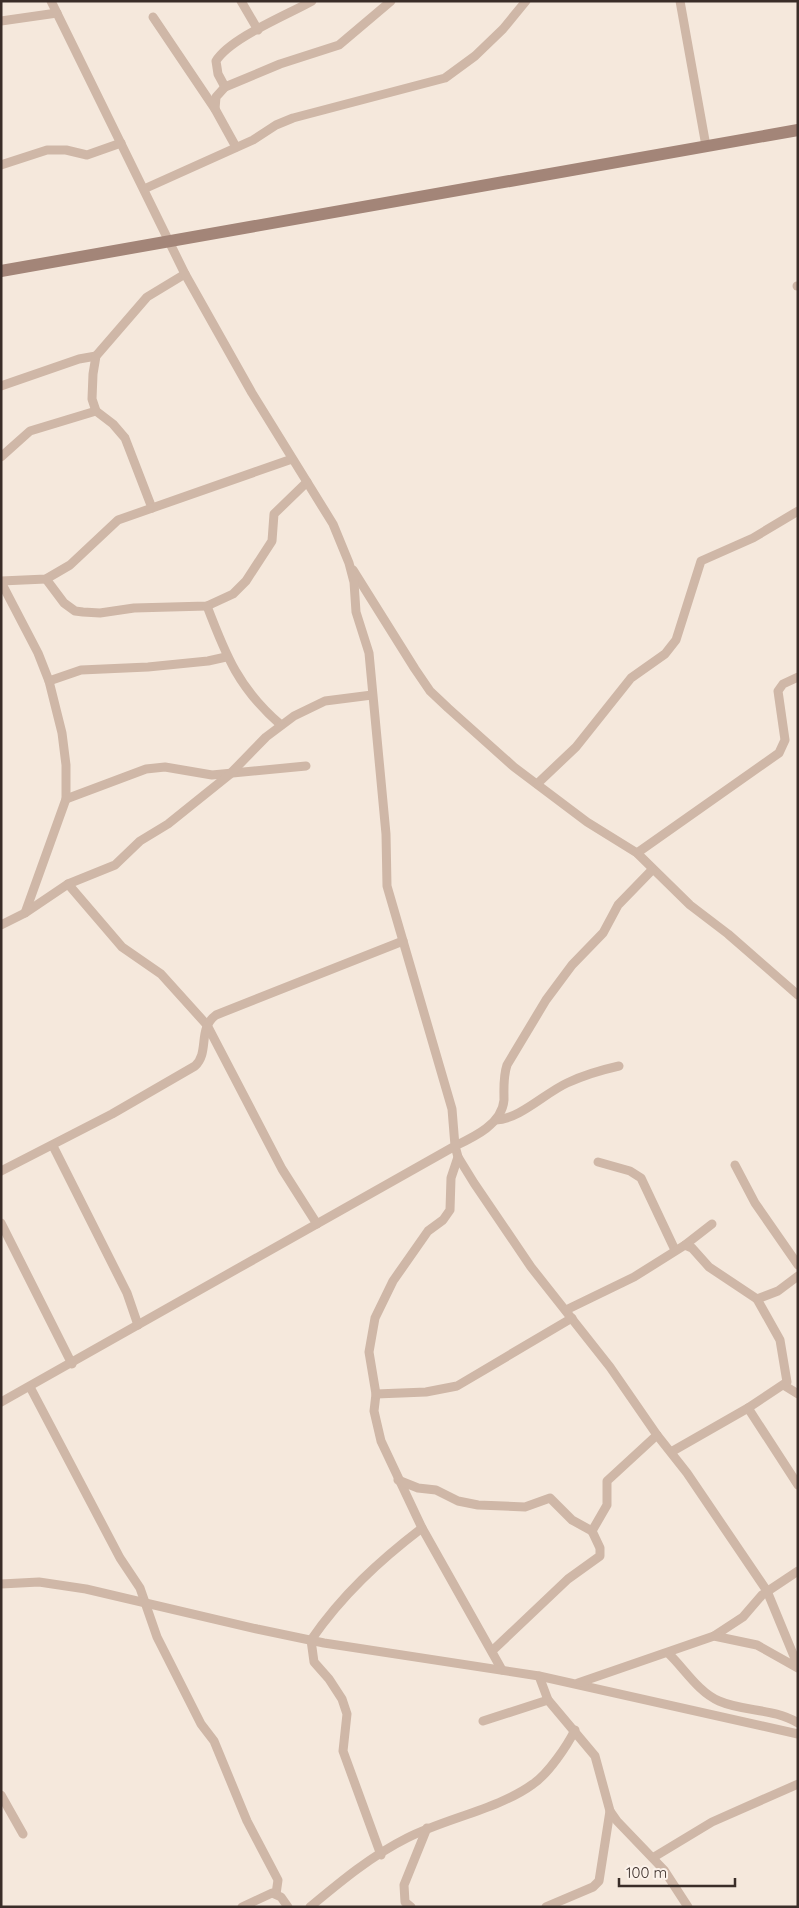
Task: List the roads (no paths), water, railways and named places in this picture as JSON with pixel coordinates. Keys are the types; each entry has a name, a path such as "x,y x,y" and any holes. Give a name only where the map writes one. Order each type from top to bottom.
{"street":[{"path":"51,1 185,274 292,459 333,524 349,563 354,582 356,612 369,653 386,834 386,877 452,1109 455,1146 458,1157 531,1267 566,1310 657,1435 672,1452 767,1591 795,1650 798,1667"},
{"path":"240,1 258,30"},
{"path":"225,87 218,74 216,61 232,44 312,1"},
{"path":"216,109 216,97 225,87 280,64 339,44 391,1"},
{"path":"144,189 253,140 276,125 314,111 434,83 445,78 475,56 503,29 526,1"},
{"path":"680,1 705,143"},
{"path":"1,21 58,13"},
{"path":"153,17 216,109 236,146"},
{"path":"1,271 596,164 798,123"},
{"path":"705,143 798,130"},
{"path":"1,165 47,150 66,150 87,155 121,143"},
{"path":"152,508 125,438 119,430 96,411 92,399 92,384 96,356 147,297 185,274"},
{"path":"1,386 79,359 96,356"},
{"path":"1,457 30,431 96,411"},
{"path":"25,913 66,799 66,765 62,733 49,680 38,653 1,581 46,579 70,565 118,520 292,459"},
{"path":"46,579 64,603 74,611 100,613 134,608 207,606 222,601 241,587 272,541 274,514 307,482"},
{"path":"537,784 576,746 631,678 665,654 676,640 700,561 753,538 798,511"},
{"path":"349,563 430,691 514,767 587,822 637,853 652,870 690,905 728,934 798,995"},
{"path":"207,606 226,657 243,683 281,725"},
{"path":"49,680 82,670 148,667 208,661 226,657"},
{"path":"637,853 780,752 785,740 778,691 783,684 798,677"},
{"path":"1,925 25,913 68,884 115,865 140,841 168,824 229,775 281,725 301,711 325,701 372,695"},
{"path":"66,799 146,769 165,767 212,776 306,766"},
{"path":"1,1402 72,1364 487,1128 496,1120 504,1102 504,1076 507,1065 546,1000 572,965 603,933 618,905 652,870"},
{"path":"68,884 122,946 154,968 170,983 207,1025 282,1169 317,1224"},
{"path":"1,1171 53,1146 195,1066 202,1057 203,1039 207,1025 216,1015 403,941"},
{"path":"496,1120 511,1117 567,1083 594,1072 619,1066"},
{"path":"53,1146 127,1293 138,1325"},
{"path":"458,1157 452,1178 450,1210 443,1220 428,1231 393,1281 375,1318 368,1352 376,1394 375,1419 381,1441 422,1528 502,1670"},
{"path":"598,1162 630,1171 641,1178 675,1250"},
{"path":"735,1165 755,1203 798,1265"},
{"path":"1,1223 72,1364"},
{"path":"566,1310 634,1277 685,1245 712,1224"},
{"path":"672,1452 785,1386 787,1376 780,1340 757,1299 709,1267 692,1248 685,1245"},
{"path":"757,1299 778,1291 798,1276"},
{"path":"376,1394 426,1392 457,1386 572,1318"},
{"path":"785,1386 798,1394"},
{"path":"30,1387 116,1552 140,1588 157,1637 202,1724 214,1741 247,1821 278,1880 276,1894"},
{"path":"748,1408 798,1485"},
{"path":"592,1531 607,1505 607,1481 657,1435"},
{"path":"398,1480 418,1488 436,1490 458,1501 478,1504 525,1507 550,1498 572,1520 592,1531 600,1548 600,1556 568,1579 492,1650"},
{"path":"381,1855 343,1750 347,1714 342,1699 329,1678 314,1662 311,1640 347,1593 378,1563 422,1528"},
{"path":"577,1683 714,1636 743,1617 767,1591 798,1570"},
{"path":"1,1584 39,1582 67,1585 311,1640 577,1683 798,1734"},
{"path":"714,1636 757,1645 798,1667"},
{"path":"668,1653 699,1687 719,1701 778,1714 798,1723"},
{"path":"538,1676 548,1700 595,1756 610,1811 617,1821 654,1857 688,1907"},
{"path":"483,1721 548,1700"},
{"path":"310,1907 339,1881 404,1839 427,1828 510,1798 526,1789 536,1782 547,1770 575,1730"},
{"path":"654,1857 712,1822 798,1784"},
{"path":"1,1795 23,1834"},
{"path":"546,1907 593,1887 599,1881 610,1811"},
{"path":"411,1907 405,1902 404,1885 427,1828"},
{"path":"242,1907 264,1895 276,1894"},
{"path":"276,1894 288,1907"}]}
